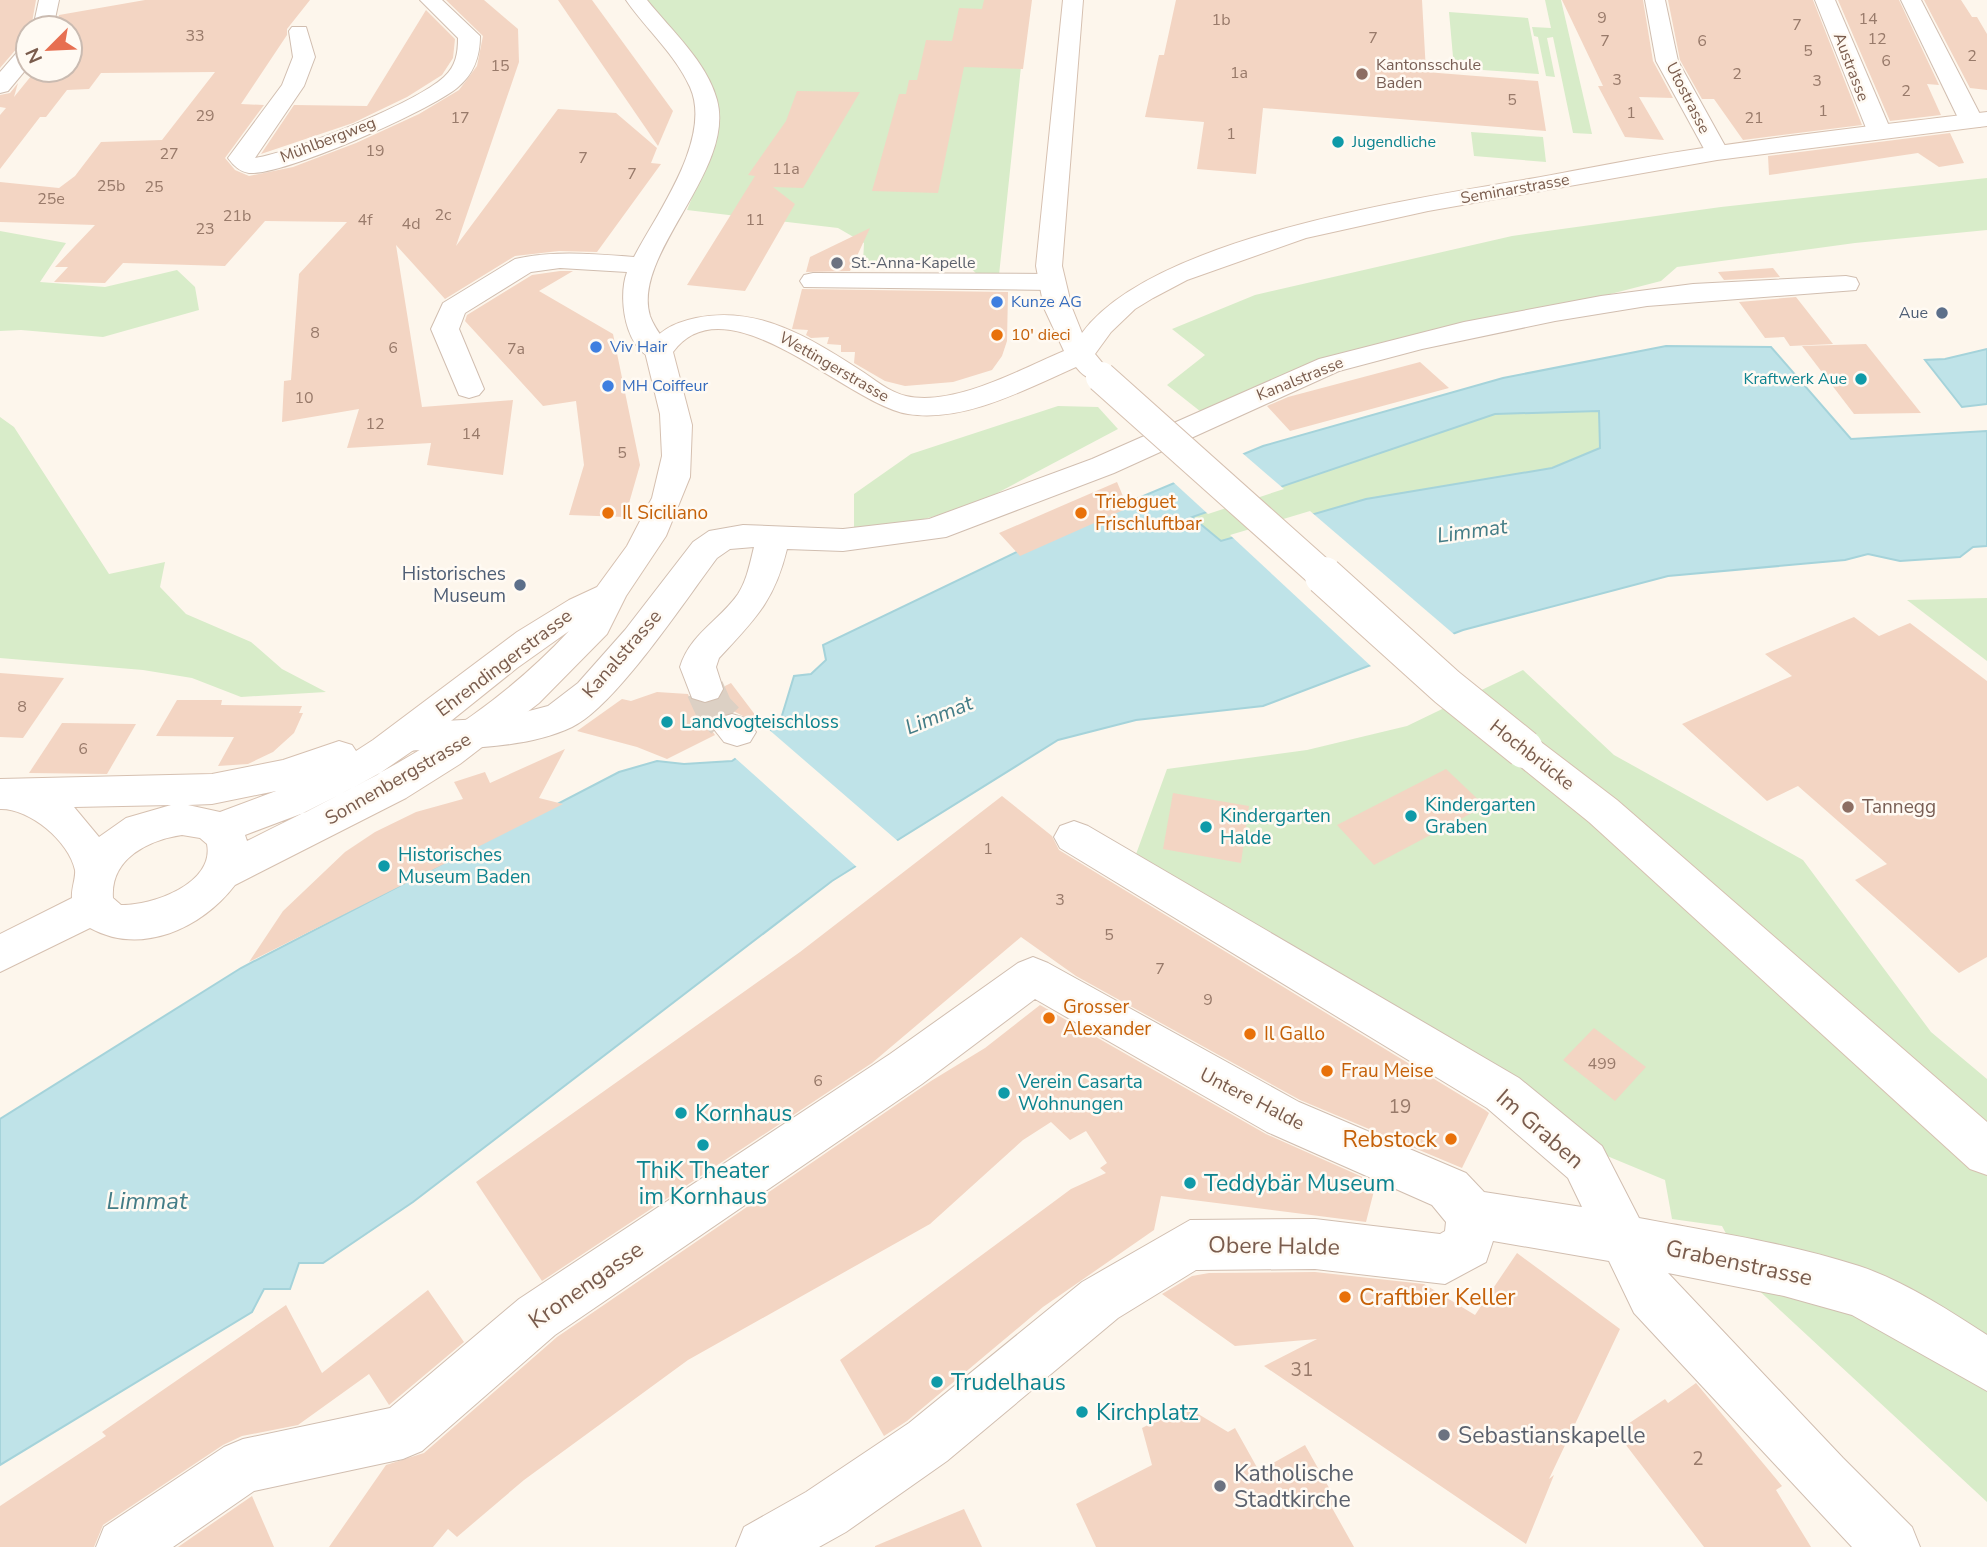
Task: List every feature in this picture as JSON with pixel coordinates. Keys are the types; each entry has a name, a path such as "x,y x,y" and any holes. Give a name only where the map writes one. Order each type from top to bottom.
{"street":[{"name":"Mühlbergweg","path":"299,31 304,57 287,97 240,158 250,166 270,163 408,108 449,83 463,69 469,51 469,36 430,0"},
{"path":"608,596 638,556 657,523 675,477 678,435 659,352 640,329 634,302 640,265 688,181 701,145 707,108 705,98 688,68 636,0"},
{"path":"1073,0 1050,243 1051,282 1065,326 1091,366"},
{"name":"Utostrasse","path":"1655,0 1667,61 1717,153"},
{"name":"Austrasse","path":"1825,0 1880,133"},
{"path":"1911,0 1979,120"},
{"path":"0,86 14,70"},
{"name":"Seminarstrasse","path":"1091,366 1101,326 1125,303 1178,274 1300,232 1428,204 1717,153 1979,120"},
{"path":"469,389 444,329 453,309 524,265 542,260 640,265"},
{"path":"813,281 1051,282"},
{"name":"Kanalstrasse","path":"404,737 514,731 560,717 591,692 637,639 705,550 732,536 843,540 934,529 1102,466 1329,365 1365,355 1554,313 1694,292 1846,284"},
{"name":"Wettingerstrasse","path":"659,352 667,340 694,327 719,322 754,324 789,341 889,401 917,407 960,400 1091,366"},
{"name":"Hochbrücke","path":"1091,366 1447,687 1603,811 1987,1153"},
{"path":"705,689 698,667 702,653 750,603 762,581 773,538"},
{"name":"Sonnenbergstrasse","path":"222,873 394,786 477,734 569,652 597,623 608,596"},
{"name":"Ehrendingerstrasse","path":"218,829 300,798 347,775 404,737 571,611 608,596"},
{"name":"Ehrendingerstrasse","path":"7,794 154,807 287,774 373,742 404,737"},
{"name":"Ehrendingerstrasse","path":"7,794 69,822 86,849 95,888"},
{"path":"0,954 95,888 116,844 131,834 154,807 218,829 228,848 222,873 197,902 158,920 119,922 104,916 95,888"},
{"name":"Im Graben","path":"1074,837 1503,1093 1585,1162 1652,1294 1823,1478 1892,1547"},
{"name":"Untere Halde","path":"1033,976 1283,1117 1449,1189 1472,1214"},
{"name":"Kronengasse","path":"124,1547 243,1466 403,1432 537,1317 906,1069 1033,976"},
{"name":"Grabenstrasse","path":"1472,1214 1784,1270 1860,1292 1930,1328 1987,1365"},
{"name":"Obere Halde","path":"764,1547 826,1512 928,1442 1100,1300 1189,1245 1315,1244 1445,1259 1468,1245 1472,1214"}],"green space":[{"path":"647,0 1028,0 999,275 977,274 968,266 863,263 864,243 838,228 687,210 714,144 713,87"},
{"path":"1545,0 1561,0 1592,134 1573,133 1553,37 1547,38 1555,77 1546,76 1538,37 1534,36 1532,27 1551,28"},
{"path":"1449,12 1528,18 1539,74 1454,68"},
{"path":"1471,132 1543,137 1546,162 1474,156"},
{"path":"1987,178 1987,230 1855,243 1677,267 1661,281 1509,320 1349,367 1215,423 1167,385 1205,355 1172,329 1255,295 1512,236 1721,207"},
{"path":"0,231 66,243 40,282 105,287 177,270 195,287 199,310 103,337 21,330 0,331"},
{"path":"1058,406 1098,407 1118,429 971,507 904,524 854,527 854,494 911,454"},
{"path":"1599,411 1600,448 1552,468 1366,499 1221,541 1191,516 1495,414"},
{"path":"0,417 14,427 109,574 165,562 160,587 186,614 251,642 282,669 326,692 241,697 192,678 143,670 0,658"},
{"path":"1987,598 1987,661 1907,600"},
{"path":"1523,670 1614,755 1803,860 1931,1032 1987,1079 1987,1502 1753,1285 1722,1226 1672,1219 1665,1180 1525,1122 1135,857 1167,769 1307,750 1407,726"}],"water":[{"name":"Limmat","path":"1666,346 1771,347 1851,439 1987,431 1987,546 1973,547 1960,557 1900,561 1868,554 1845,560 1668,576 1463,630 1263,706 1136,720 1058,740 832,881 413,1202 323,1263 299,1263 290,1289 264,1289 252,1312 0,1465 0,1119 241,968 619,772 657,761 684,764 732,761 770,734 771,725 780,722 794,676 811,674 826,660 823,645 1069,527 1263,446 1503,378","holes":["1599,411 1600,448 1552,468 1366,499 1221,541 1192,517 1495,414"]},
{"path":"1987,349 1987,404 1962,407 1925,360 1945,359"}],"pier":[{"path":"1241,452 1284,489 1208,514 1172,481"},
{"path":"1310,511 1456,636 1373,668 1230,535"},
{"path":"767,728 900,843 859,869 733,756 767,732"}],"building":[{"path":"0,0 36,0 34,14 14,14 14,52 0,68"},
{"path":"145,0 310,0 287,29 287,35 241,104 264,105 225,158 235,170 249,176 293,167 356,143 419,114 459,90 477,66 483,36 446,0 484,0 518,29 519,62 456,246 558,109 616,113 657,148 651,163 661,164 597,252 559,251 515,256 445,299 396,245 422,407 513,400 503,475 427,465 431,443 347,448 359,409 282,422 284,381 291,380 299,274 347,222 265,221 225,266 123,263 105,283 54,282 68,267 55,267 95,225 0,222 0,182 59,188 75,176 101,142 162,140 215,72 101,73 89,89 67,90 46,117 40,117 0,169 0,115 6,108 0,107 0,95 10,93 17,84 14,97 25,84 84,84 84,14 65,14"},
{"path":"558,0 592,0 673,111 658,146"},
{"path":"984,0 1032,0 1023,69 964,67 938,193 872,191 899,94 906,94 909,80 917,80 926,40 952,41 959,8 982,9"},
{"path":"1176,0 1422,0 1426,72 1538,81 1546,131 1263,108 1256,174 1197,169 1204,122 1145,117 1159,55 1164,55"},
{"path":"1562,0 1643,0 1653,61 1673,98 1639,97 1664,140 1625,137 1598,86 1603,86"},
{"path":"1668,0 1813,0 1862,125 1743,140 1714,99 1702,99 1680,60"},
{"path":"1838,0 1899,0 1939,85 1927,84 1941,115 1890,121"},
{"path":"1924,0 1961,0 1972,17 1977,17 1987,34 1987,90 1970,88"},
{"path":"426,10 455,39 453,58 442,75 407,97 353,123 261,154 294,105 367,106"},
{"path":"797,91 860,92 803,188 773,187 795,204 745,291 687,285 755,176 748,175 786,121"},
{"path":"1950,133 1964,163 1939,167 1918,153 1769,175 1768,156"},
{"name":"St.-Anna-Kapelle","path":"870,228 850,271 806,272 810,257"},
{"path":"1773,268 1780,277 1724,280 1718,272"},
{"path":"573,271 539,291 613,334 640,465 625,517 569,515 584,465 576,401 543,406 465,321 467,315 532,275"},
{"path":"802,289 1008,292 1007,341 1002,356 992,370 953,382 905,386 885,381 854,363 855,352 841,352 841,345 827,344 829,337 811,338 806,335 808,330 792,329"},
{"path":"1796,297 1833,344 1790,346 1784,337 1765,338 1739,302"},
{"name":"Kraftwerk Aue","path":"1866,344 1921,413 1854,414 1802,346"},
{"path":"1420,362 1449,388 1290,431 1267,406 1288,397"},
{"name":"Triebguet Frischluftbar","path":"1117,482 1128,508 1020,556 999,533"},
{"path":"1854,617 1879,636 1910,623 1987,681 1987,957 1959,973 1855,880 1887,864 1798,786 1767,801 1682,724 1792,676 1765,654"},
{"path":"0,673 64,678 23,738 0,737"},
{"name":"Landvogteischloss","path":"731,683 756,716 749,719 733,711 718,715 710,728 715,735 667,759 637,747 577,731 622,699 631,701 657,692 688,694 691,701 706,705 720,699 725,686"},
{"path":"177,700 222,700 221,705 302,706 299,713 303,713 294,733 273,752 248,764 218,766 234,737 156,736"},
{"path":"62,723 136,724 107,774 29,773"},
{"name":"Historisches Museum Baden","path":"565,749 539,798 563,804 249,962 283,911 345,852 375,832 416,812 463,799 454,782 485,772 490,783"},
{"name":"Kindergarten Graben","path":"1446,769 1485,806 1374,865 1337,825"},
{"name":"Kindergarten Halde","path":"1173,793 1249,806 1241,863 1163,849"},
{"path":"1002,796 1052,836 1059,850 1489,1113 1462,1168 1300,1100 1076,976 1021,937 872,1063 542,1281 476,1182 800,952"},
{"path":"1040,1005 1266,1134 1376,1183 1366,1222 1161,1196 1154,1230 1043,1307 907,1421 884,1436 840,1360 1071,1189 1106,1173 1100,1168 1107,1163 1086,1131 1070,1140 1051,1122 1023,1140 930,1224 688,1360 524,1480 457,1537 448,1529 433,1547 329,1547 386,1465 424,1453 557,1337 931,1081 985,1048"},
{"path":"1594,1028 1646,1067 1615,1101 1563,1060"},
{"path":"1517,1253 1620,1329 1549,1479 1554,1475 1526,1544 1264,1366 1317,1339 1235,1346 1162,1294 1192,1276 1209,1273 1315,1272 1424,1284 1475,1315"},
{"path":"428,1290 464,1342 389,1405 369,1374 298,1425 242,1436 223,1445 103,1525 94,1547 0,1547 0,1506 106,1436 102,1432 286,1305 322,1373"},
{"path":"1696,1383 1782,1486 1776,1490 1811,1547 1704,1547 1616,1432 1665,1399 1668,1403"},
{"name":"Katholische Stadtkirche","path":"1185,1406 1228,1432 1235,1428 1259,1471 1305,1445 1337,1502 1331,1506 1354,1547 1096,1547 1076,1504 1152,1465 1142,1428"},
{"path":"252,1496 274,1547 178,1547"},
{"path":"964,1509 982,1547 875,1547 875,1546"}],"tunnel":[{"path":"705,689 714,709 732,728"}],"place":[{"name":"Kantonsschule Baden","path":"1362,74"},
{"name":"Jugendliche","path":"1338,142"},
{"name":"St.-Anna-Kapelle","path":"837,263"},
{"name":"Kunze AG","path":"997,302"},
{"name":"Aue","path":"1942,313"},
{"name":"10' dieci","path":"997,335"},
{"name":"Viv Hair","path":"596,347"},
{"name":"Kraftwerk Aue","path":"1861,379"},
{"name":"MH Coiffeur","path":"608,386"},
{"name":"Il Siciliano","path":"608,513"},
{"name":"Triebguet Frischluftbar","path":"1081,513"},
{"name":"Historisches Museum","path":"520,585"},
{"name":"Landvogteischloss","path":"667,722"},
{"name":"Tannegg","path":"1848,807"},
{"name":"Kindergarten Graben","path":"1411,816"},
{"name":"Kindergarten Halde","path":"1206,827"},
{"name":"Historisches Museum Baden","path":"384,866"},
{"name":"Grosser Alexander","path":"1049,1018"},
{"name":"Il Gallo","path":"1250,1034"},
{"name":"Frau Meise","path":"1327,1071"},
{"name":"Verein Casarta Wohnungen","path":"1004,1093"},
{"name":"Kornhaus","path":"681,1113"},
{"name":"Rebstock","path":"1451,1139"},
{"name":"ThiK Theater im Kornhaus","path":"703,1145"},
{"name":"Teddybär Museum","path":"1190,1183"},
{"name":"Craftbier Keller","path":"1345,1297"},
{"name":"Trudelhaus","path":"937,1382"},
{"name":"Kirchplatz","path":"1082,1412"},
{"name":"Sebastianskapelle","path":"1444,1435"},
{"name":"Katholische Stadtkirche","path":"1220,1486"}]}
